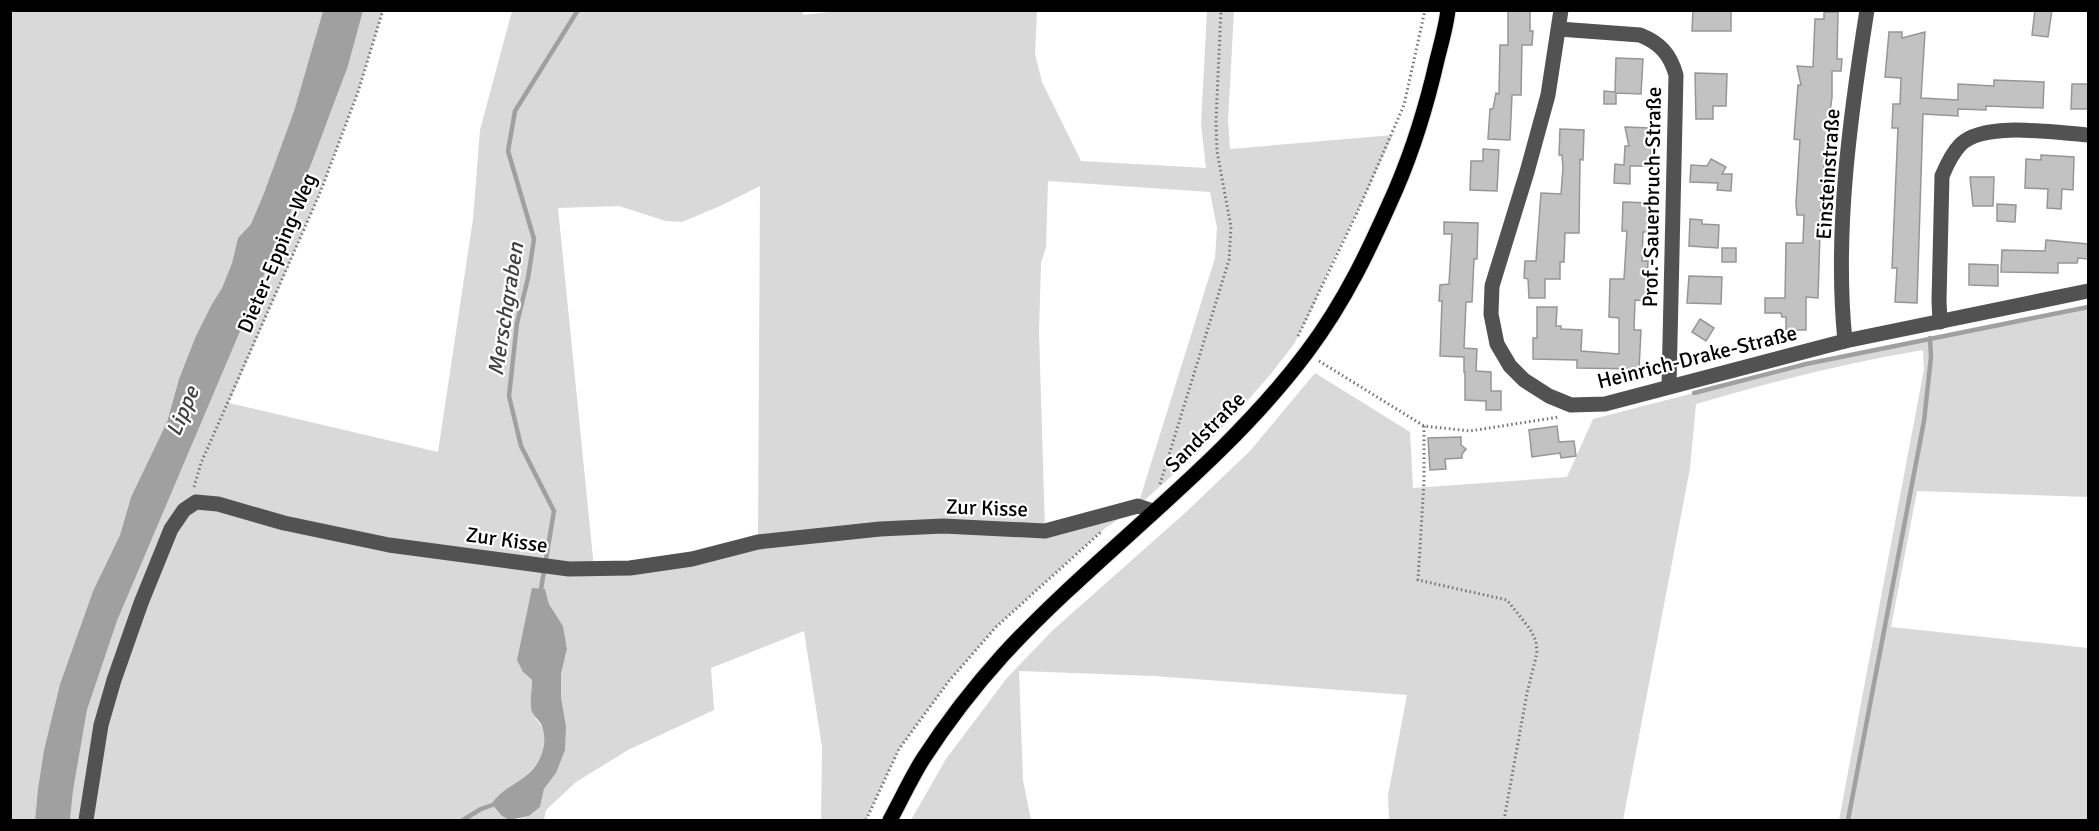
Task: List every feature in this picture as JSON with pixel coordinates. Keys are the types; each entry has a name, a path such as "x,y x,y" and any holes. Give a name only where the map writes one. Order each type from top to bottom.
{"main road":[{"name":"Sandstraße","path":"890,820 922,760 961,705 1003,655 1218,451 1270,396 1300,348 1336,309 1367,257 1406,167 1426,110 1448,10"}],"street":[{"name":"Heinrich-Drake-Straße","path":"1561,10 1548,95 1492,286 1491,314 1497,344 1510,366 1524,381 1549,396 1571,405 1605,404 1845,341 2088,291"},
{"name":"Einsteinstraße","path":"1845,341 1842,308 1844,207 1856,80 1867,10"},
{"name":"Prof.-Sauerbruch-Straße","path":"1559,29 1640,35 1653,40 1663,48 1672,62 1676,75 1669,386"},
{"path":"1940,322 1942,176 1949,159 1962,143 1977,134 1994,130 2088,135"},
{"name":"Zur Kisse","path":"192,504 218,504 284,524 389,544 568,569 630,568 692,559 758,542 880,529 943,526 1045,531 1137,506 1153,511"},
{"path":"86,820 100,725 114,680 141,603 171,529 184,510 192,504"}],"path":[{"name":"Dieter-Epping-Weg","path":"192,504 201,464 320,193 358,92 383,10"},
{"path":"1160,486 1229,260 1231,227 1217,151 1216,131 1221,10"},
{"path":"1425,10 1404,105 1393,135 1300,348 1424,426 1470,431 1558,418 1571,405"},
{"path":"1424,426 1424,482 1418,580 1507,600 1530,629 1536,641 1537,653 1527,693 1504,820"},
{"path":"866,820 899,749 949,681 996,627 1104,529"}],"shaded area":[{"path":"846,10 1037,11 1035,54 1042,82 1081,161 1206,168 1201,124 1207,11 1234,11 1228,121 1230,149 1393,135 1294,344 1234,416 1194,456 1138,506 1104,529 996,627 949,681 899,749 866,820 821,820 822,747 804,631 711,668 714,710 628,750 576,782 546,810 544,820 516,820 529,816 540,807 544,789 556,773 566,726 561,697 561,674 567,649 563,626 549,604 545,589 523,672 532,680 531,709 545,733 546,743 538,762 530,771 513,787 496,798 502,816 509,820 70,820 87,710 117,621 312,162 348,66 363,11 383,11 358,92 320,193 229,403 438,452 473,219 480,130 512,11 803,11 803,15","holes":["1048,181 1210,192 1217,228 1215,258 1138,505 1045,530 1039,332 1041,263 1046,247","760,186 758,542 594,568 558,208 619,206 666,221 682,222"]},
{"path":"10,11 323,11 294,111 264,193 251,224 238,238 232,263 222,288 212,304 179,379 167,422 131,497 120,535 93,591 60,684 44,750 35,820 10,820"},
{"path":"2088,307 2088,497 1917,491 1891,627 2088,648 2088,820 1839,820 1924,369 1923,350 1808,374 1696,404 1690,468 1623,820 1389,820 1388,795 1407,695 1154,676 1019,671 1023,780 1031,820 911,820 946,759 1007,678 1052,631 1185,513 1250,451 1315,373 1410,432 1413,488 1567,477 1593,419 1806,364"}],"water":[{"name":"Lippe","path":"323,11 363,11 348,66 312,162 117,621 87,710 70,820 35,820 44,750 60,684 93,591 120,535 131,497 167,422 179,379 196,336 222,288 232,263 238,238 251,224 264,193 294,111"},
{"path":"532,588 545,589 549,604 563,626 567,649 561,674 561,697 566,726 565,750 556,773 544,789 540,807 529,816 509,820 502,816 492,804 499,795 533,769 543,751 544,744 541,724 531,710 532,680 523,672 517,660"}],"building":[{"path":"1693,10 1731,10 1731,31 1692,31"},
{"path":"2035,10 2052,10 2048,37 2032,35"},
{"path":"1508,11 1530,11 1530,31 1533,31 1532,45 1522,45 1521,95 1512,95 1510,140 1488,139 1490,109 1493,109 1496,93 1499,94 1500,45 1508,45"},
{"path":"1824,12 1838,12 1837,59 1842,59 1841,71 1832,71 1832,97 1821,200 1818,298 1806,297 1806,330 1786,330 1786,317 1782,317 1781,313 1765,313 1765,298 1785,298 1786,243 1803,243 1804,215 1797,215 1796,203 1800,140 1794,139 1798,85 1801,85 1797,66 1813,67 1815,19 1824,19"},
{"path":"1889,32 1902,32 1902,38 1925,32 1921,98 1958,100 1958,84 1994,86 1994,80 2044,82 2043,108 1986,106 1986,110 1958,109 1958,116 1923,114 1917,303 1895,302 1897,268 1892,268 1898,128 1892,128 1893,104 1900,104 1901,78 1885,77"},
{"path":"1616,58 1643,59 1641,94 1616,93 1616,104 1604,104 1604,91 1615,92"},
{"path":"1695,73 1727,74 1726,106 1713,106 1713,119 1696,119"},
{"path":"2072,84 2088,84 2088,109 2071,109"},
{"path":"1625,127 1652,128 1651,166 1630,166 1630,184 1614,183 1615,164 1624,165 1625,146 1629,146"},
{"path":"1560,129 1584,130 1583,160 1580,159 1579,233 1565,233 1564,262 1560,262 1560,279 1545,279 1545,298 1529,298 1528,279 1524,278 1525,261 1536,261 1541,193 1561,194 1563,168 1562,155 1559,155"},
{"path":"1483,149 1499,150 1497,191 1470,190 1471,161 1483,161"},
{"path":"2041,155 2074,157 2073,190 2062,189 2061,209 2047,208 2048,189 2025,188 2026,159 2041,160"},
{"path":"1711,159 1726,167 1722,174 1732,174 1731,191 1717,190 1718,183 1690,182 1691,165 1707,166"},
{"path":"1970,177 1994,177 1993,206 1973,206"},
{"path":"1623,202 1650,203 1648,232 1643,232 1642,261 1648,261 1646,301 1635,300 1634,330 1641,330 1639,369 1577,368 1577,360 1533,359 1533,338 1537,338 1537,307 1557,307 1556,326 1561,326 1561,329 1582,330 1581,351 1619,354 1619,318 1609,317 1610,279 1624,279 1627,231 1622,231"},
{"path":"1997,204 2016,205 2015,222 1997,221"},
{"path":"1690,219 1702,220 1702,224 1719,225 1718,248 1689,246"},
{"path":"1444,222 1478,223 1472,302 1466,302 1464,348 1477,349 1476,371 1491,372 1491,391 1501,391 1501,410 1486,410 1486,401 1465,400 1464,357 1440,356 1442,301 1439,301 1440,285 1449,284 1452,234 1444,234"},
{"path":"2046,240 2088,244 2088,259 2078,258 2077,263 2058,263 2058,273 2001,272 2002,250 2045,251"},
{"path":"1722,248 1736,248 1736,262 1722,262"},
{"path":"1969,264 1998,265 1998,286 1969,285"},
{"path":"1689,276 1722,277 1721,304 1687,303"},
{"path":"1700,319 1714,328 1706,341 1692,332"},
{"path":"1557,426 1559,442 1574,441 1576,456 1561,458 1560,453 1532,457 1529,430"},
{"path":"1461,437 1461,445 1466,449 1462,458 1445,459 1446,469 1430,470 1428,438"}],"waterway":[{"name":"Merschgraben","path":"540,595 554,511 521,446 509,396 517,323 528,278 534,239 508,151 515,111 578,10"},
{"path":"1694,393 1806,364 2088,307"},
{"path":"1848,820 1924,421 1931,357 1930,338"},
{"name":"Merschgraben","path":"463,820 481,809 498,803"}]}
